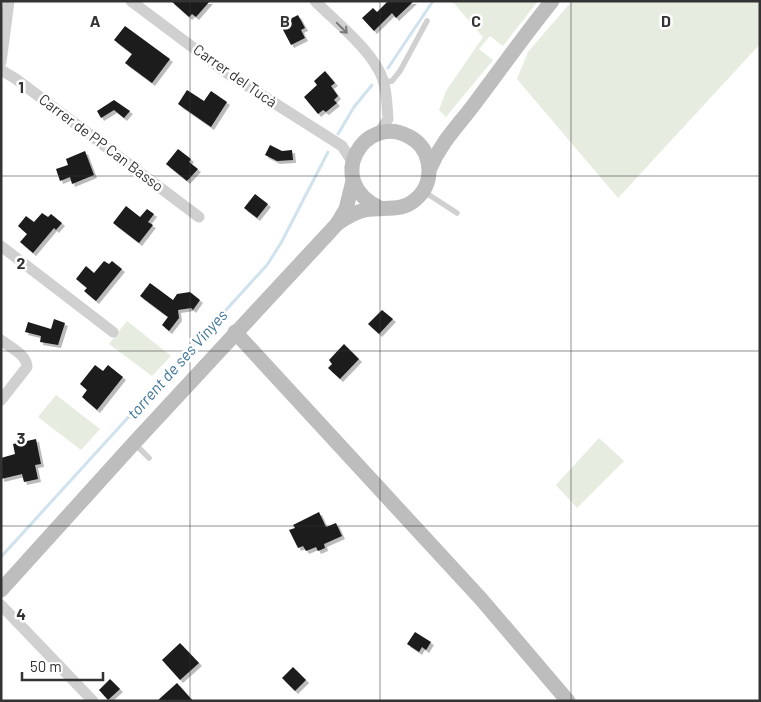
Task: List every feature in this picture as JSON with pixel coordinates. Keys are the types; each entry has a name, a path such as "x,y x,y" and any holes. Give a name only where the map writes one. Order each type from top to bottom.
{"main road":[{"path":"337,224 359,211 380,208 393,209 405,206 415,200 423,191 428,180 430,168 441,145 477,101 552,1"},
{"path":"1,590 235,332 337,224 346,209 353,181 352,163 363,144 378,134 390,131 409,136 437,138 450,133"},
{"path":"409,136 422,147 430,168"},
{"path":"353,181 359,193 368,202 380,208"},
{"path":"235,332 482,599 568,701"}],"street":[{"name":"Carrer del Tucà","path":"131,1 227,72 342,146 352,163"},
{"path":"315,1 369,54 378,67 384,82 388,119 378,134"},
{"path":"1,62 9,2"},
{"name":"Carrer de PP Can Basso","path":"1,70 16,79 200,217"},
{"path":"388,119 409,136"},
{"path":"342,146 363,144"},
{"path":"1,246 113,332"},
{"path":"1,340 22,356 27,363 27,367 1,400"},
{"path":"1,606 93,701"}],"lane":[{"path":"384,82 392,80 400,71 428,21"},
{"path":"423,191 457,213"},
{"path":"134,443 149,458"}],"shaded area":[{"path":"452,1 538,1 503,46 490,36 479,49 493,60 446,117 439,110 446,91 483,37"},
{"path":"572,1 760,1 760,44 618,198 517,79 528,52"},
{"path":"127,321 171,356 152,376 109,344"},
{"path":"56,395 100,429 81,450 38,417"},
{"path":"599,438 624,461 577,508 556,485"}],"building":[{"path":"171,1 210,1 196,17 192,14 189,17"},
{"path":"388,1 414,1 396,18 392,13 374,31 362,18 373,8 377,12"},
{"path":"298,15 305,28 301,30 305,38 291,45 280,24"},
{"path":"125,26 170,59 152,83 125,63 132,54 114,40"},
{"path":"325,71 335,83 331,86 338,96 334,100 337,103 326,112 323,110 318,114 304,97 317,85 314,81"},
{"path":"187,90 204,101 211,91 227,102 211,127 178,104"},
{"path":"114,100 130,111 124,118 114,110 101,118 97,111"},
{"path":"270,145 282,151 292,150 293,160 277,161 265,155"},
{"path":"178,149 191,159 189,162 198,169 187,181 166,164"},
{"path":"85,151 94,175 72,184 70,177 60,181 56,169 68,165 66,159"},
{"path":"255,194 268,204 257,218 244,208"},
{"path":"126,206 140,217 147,209 154,214 148,222 153,225 139,243 113,223"},
{"path":"42,213 48,217 51,214 62,223 56,230 54,228 33,253 20,242 27,234 18,226 26,216 34,222"},
{"path":"104,261 109,264 112,261 122,269 96,301 84,291 87,288 76,279 86,266 94,273"},
{"path":"150,283 173,300 177,294 190,292 200,300 193,310 191,308 178,310 179,318 169,331 162,325 168,317 140,296"},
{"path":"382,310 393,319 379,334 368,324"},
{"path":"54,319 65,323 58,345 40,342 41,336 25,332 28,322 51,329"},
{"path":"344,344 359,359 340,379 328,368 332,364 329,360"},
{"path":"95,365 103,371 108,365 123,377 97,410 82,397 87,390 80,384"},
{"path":"36,439 41,464 35,465 38,479 24,482 22,474 1,479 1,458 15,454 13,444"},
{"path":"319,512 326,527 336,523 342,536 324,544 325,548 318,551 316,547 306,551 303,546 298,548 289,530 295,528 293,525"},
{"path":"415,632 431,642 426,650 422,647 419,652 407,644"},
{"path":"180,643 199,663 180,680 162,660"},
{"path":"293,667 306,680 295,691 282,678"},
{"path":"110,679 120,689 108,700 99,690"},
{"path":"177,683 193,701 157,701"}],"waterway":[{"name":"torrent de ses Vinyes","path":"388,68 433,1"},
{"name":"torrent de ses Vinyes","path":"338,134 354,107 372,85"},
{"name":"torrent de ses Vinyes","path":"1,557 267,265 281,243 328,152"}]}
